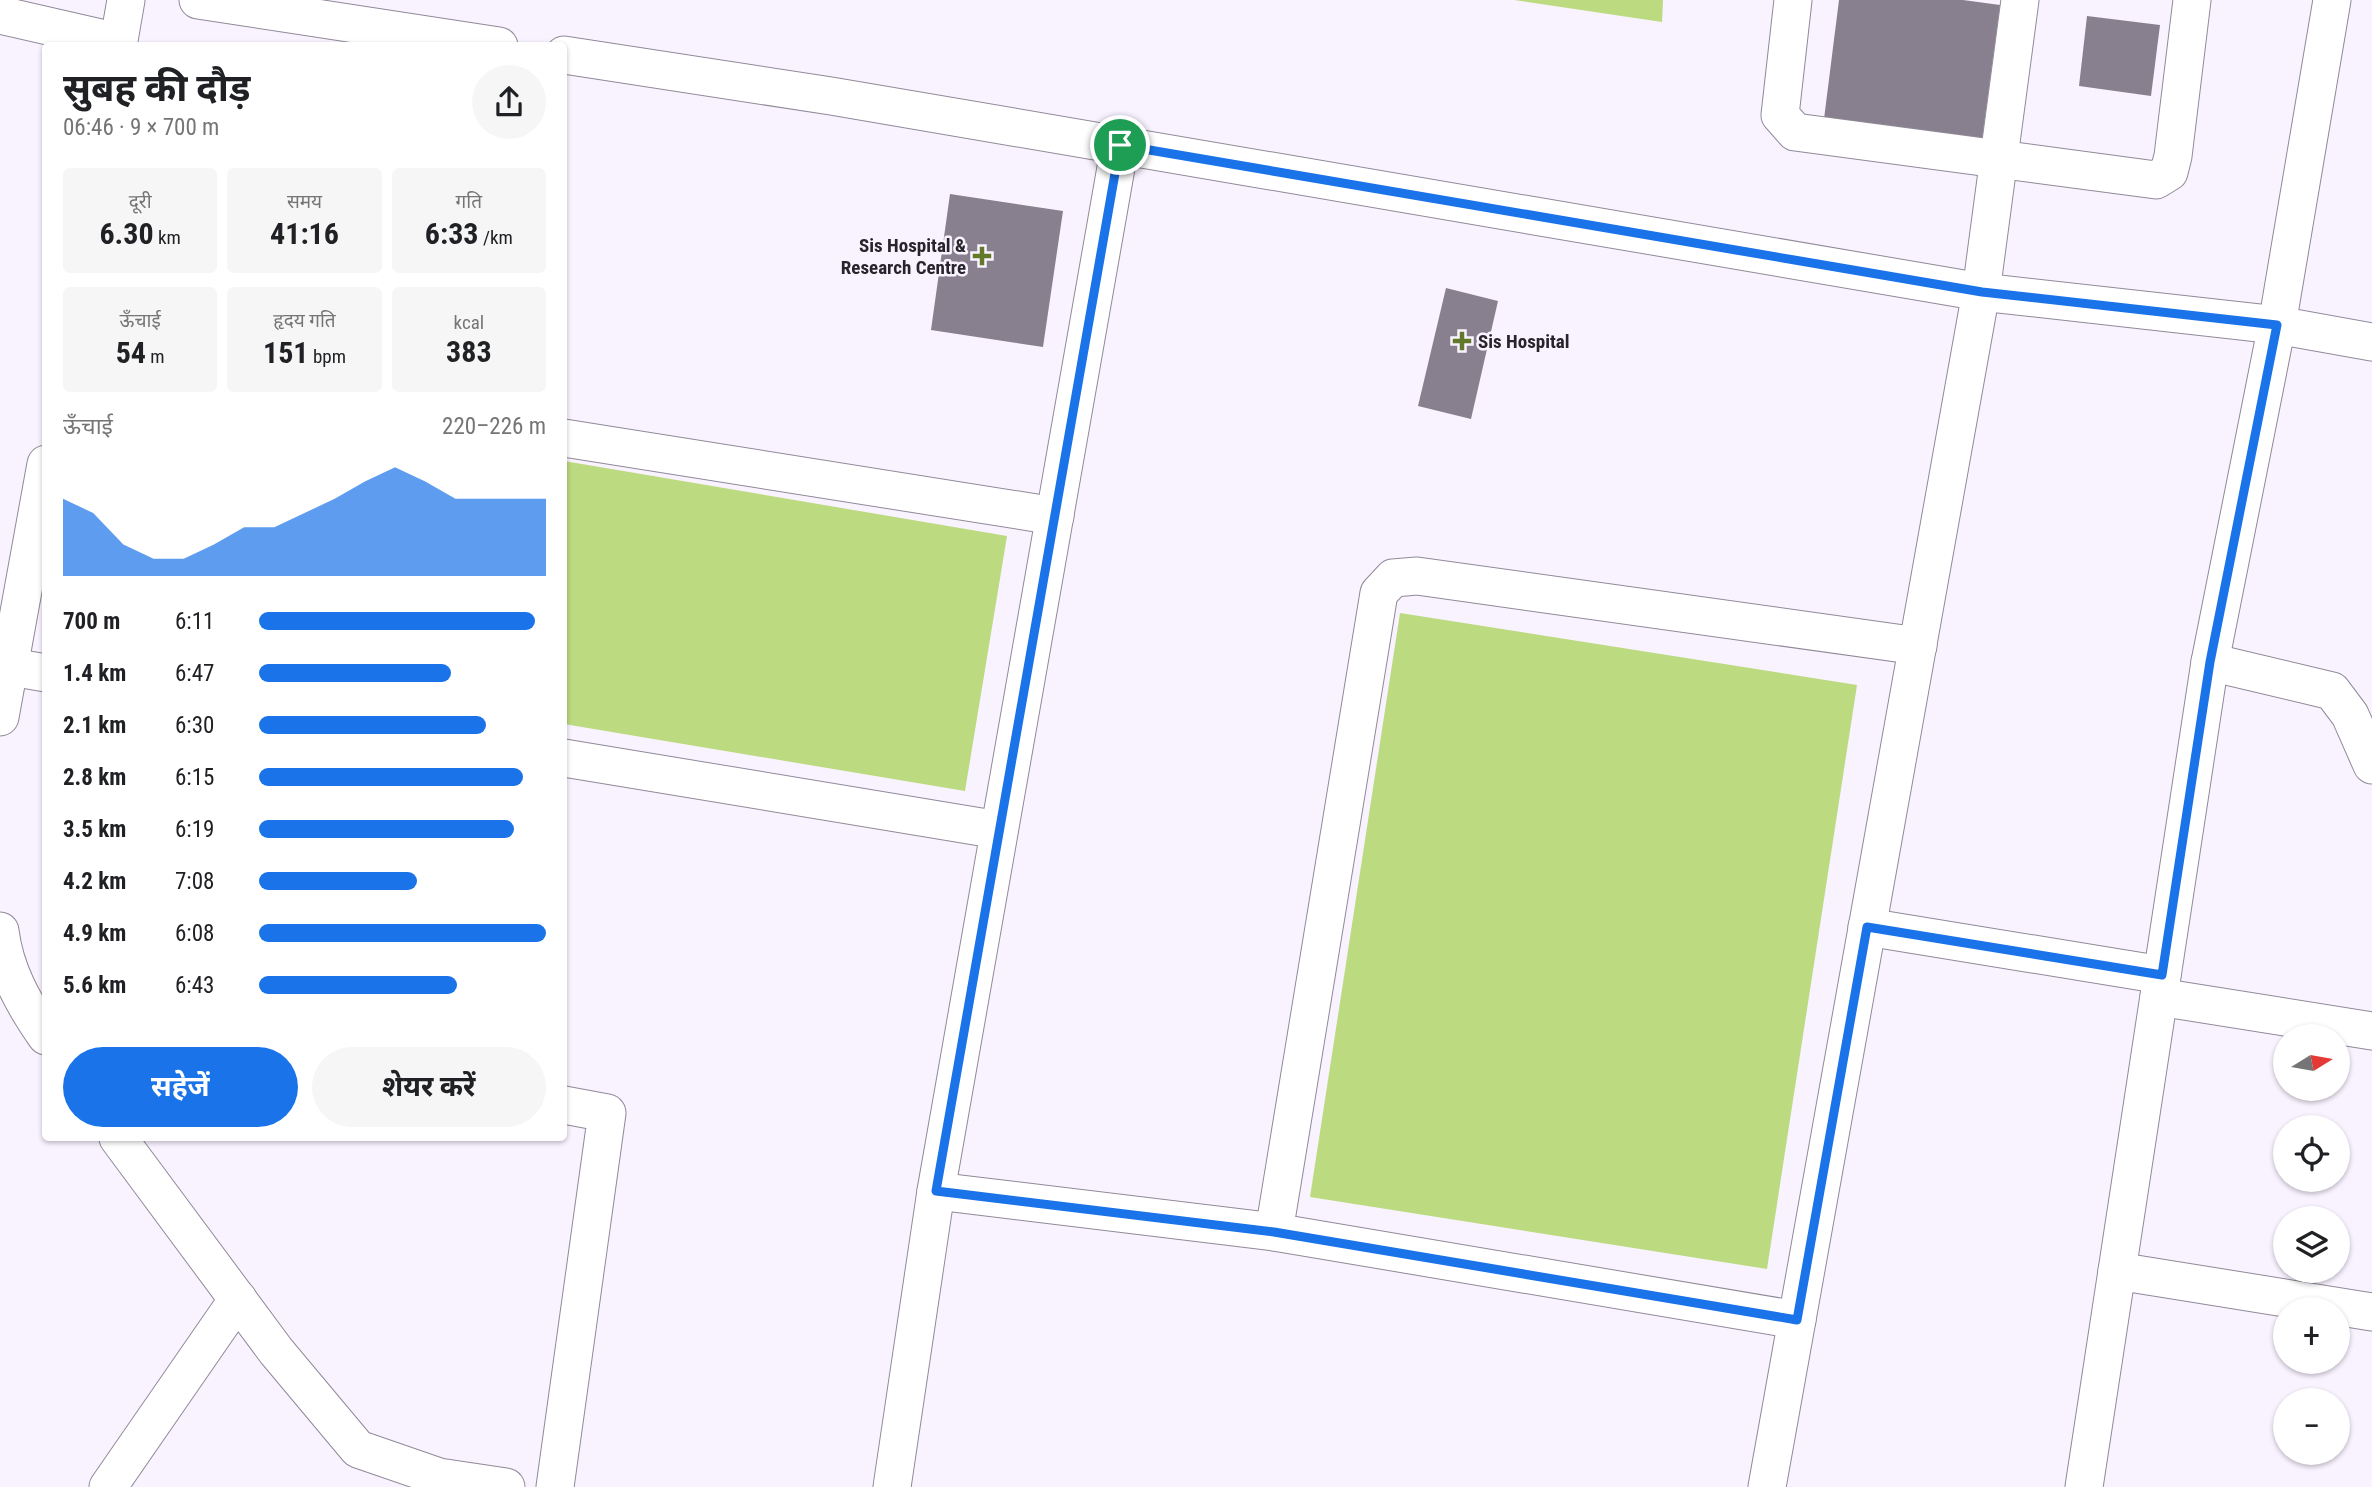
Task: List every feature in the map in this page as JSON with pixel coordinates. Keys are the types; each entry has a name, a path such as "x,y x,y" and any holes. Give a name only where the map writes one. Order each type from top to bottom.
{"street":[{"path":"118,42 125,0"},
{"path":"198,0 473,42"},
{"path":"1794,0 1780,115 1795,132 2156,180 2169,172 2192,0"},
{"path":"1767,1487 1982,292 2020,0"},
{"path":"2084,1487 2210,662 2277,325 2332,0"},
{"path":"0,15 110,42"},
{"path":"567,55 831,96 1982,292 2277,325 2372,342"},
{"path":"892,1487 936,1191 1120,145"},
{"path":"567,438 1055,516"},
{"path":"0,717 28,670 42,510"},
{"path":"1274,1232 1379,593 1393,578 1417,576 1918,646"},
{"path":"2210,662 2332,691 2350,715 2372,765"},
{"path":"567,758 999,830"},
{"path":"1867,927 2372,1031"},
{"path":"1,949 34,1005 42,1026"},
{"path":"555,1487 607,1113 567,1106"},
{"path":"120,1141 276,1351 358,1449 439,1477 506,1487"},
{"path":"936,1191 1274,1232 1797,1320"},
{"path":"2117,1271 2372,1312"},
{"path":"108,1487 238,1299"}],"green space":[{"path":"1514,0 1663,0 1662,22"},
{"path":"567,462 1007,536 965,791 567,725"},
{"path":"1400,613 1857,685 1767,1269 1310,1197"}],"building":[{"path":"1839,0 1963,0 2000,5 1982,140 1824,119"},
{"path":"2087,16 2160,25 2151,96 2079,86"},
{"path":"950,194 1063,211 1043,347 931,330"},
{"path":"1446,288 1498,301 1471,419 1418,406"}],"place":[{"name":"Sis Hospital & Research Centre","path":"982,256"},
{"name":"Sis Hospital","path":"1462,341"}],"route":[{"path":"1120,145 1982,292 2277,325 2210,662 2162,975 1867,927 1797,1320 1274,1232 936,1191 1120,145"}]}
